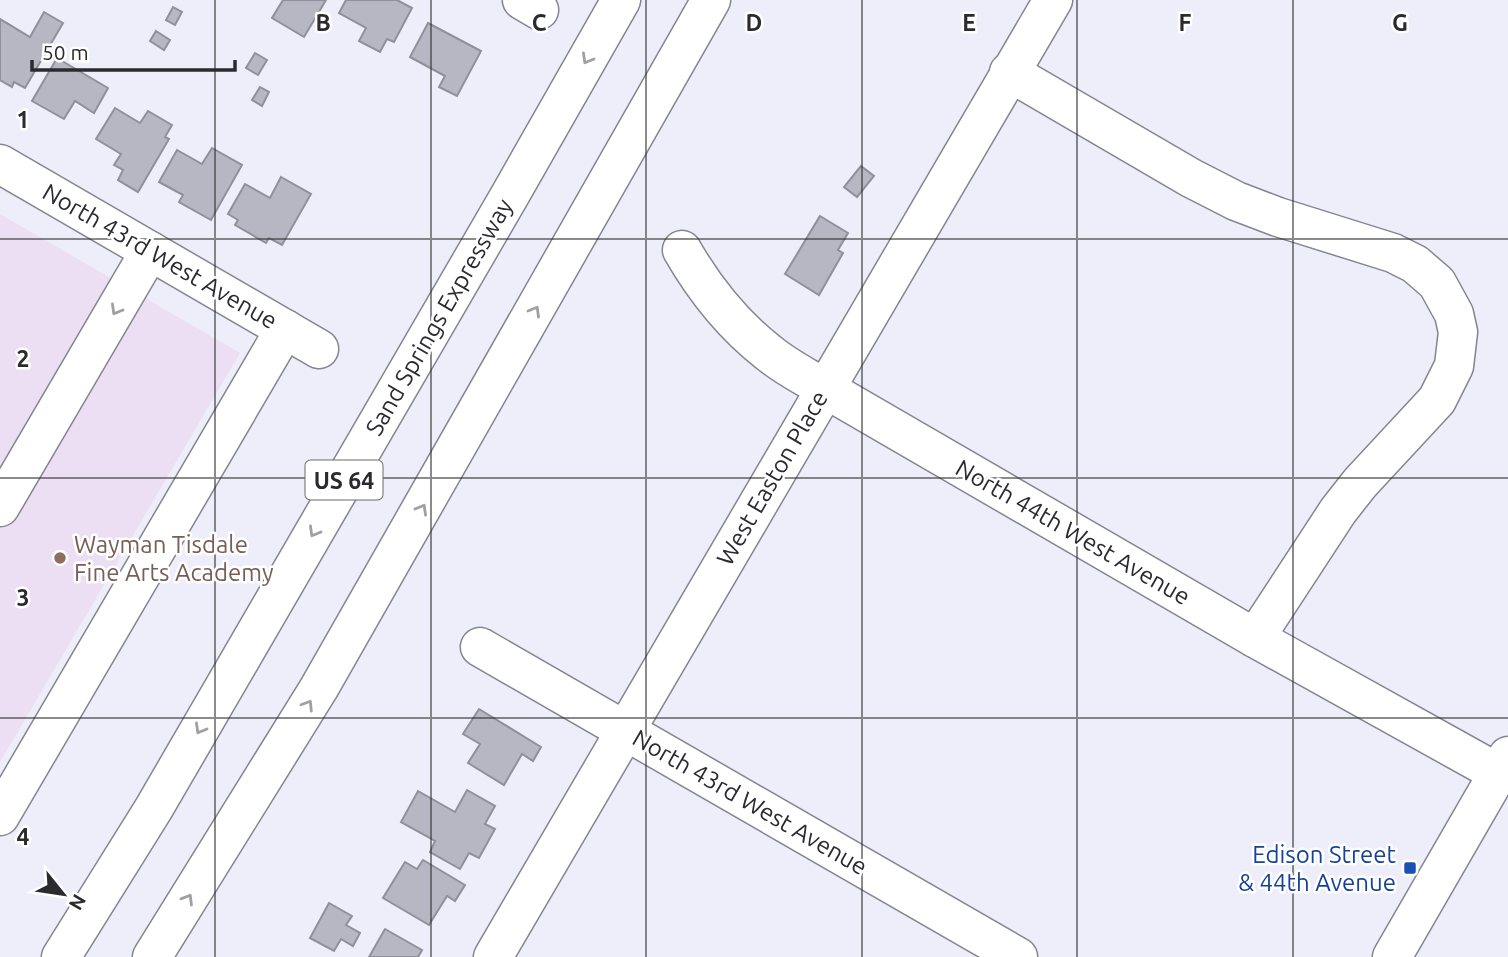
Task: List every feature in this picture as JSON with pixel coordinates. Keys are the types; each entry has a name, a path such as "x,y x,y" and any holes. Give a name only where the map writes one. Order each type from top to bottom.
{"main road":[{"name":"Sand Springs Expressway","path":"61,957 154,808 621,0"},
{"path":"152,957 319,688 711,0"},
{"name":"West Easton Place","path":"493,957 1053,0"},
{"path":"1009,72 1191,178 1236,201 1393,253 1415,264 1437,283 1454,314 1458,332 1454,366 1437,400 1360,483 1338,511 1255,638"},
{"name":"North 43rd West Avenue","path":"0,164 319,349"},
{"name":"North 44th West Avenue","path":"682,250 713,299 771,355 1255,638 1503,765"},
{"path":"0,507 150,251"},
{"path":"0,816 285,329"},
{"name":"North 43rd West Avenue","path":"480,647 1018,957"},
{"path":"1392,957 1503,765"}],"shaded area":[{"name":"Wayman Tisdale Fine Arts Academy","path":"0,214 240,353 0,762"}],"building":[{"path":"283,0 326,0 304,37 272,18"},
{"path":"346,0 397,0 412,8 394,42 387,39 380,52 359,41 366,28 339,13"},
{"path":"173,7 182,12 175,25 166,20"},
{"path":"44,12 63,23 25,88 14,82 12,87 0,80 0,19 30,37"},
{"path":"428,23 481,51 457,96 439,87 445,76 410,57"},
{"path":"156,31 170,40 164,50 150,41"},
{"path":"255,53 267,60 258,75 246,68"},
{"path":"57,58 108,88 94,113 75,101 64,119 32,101"},
{"path":"260,87 269,92 262,106 252,100"},
{"path":"115,108 140,123 148,111 172,125 165,137 169,139 138,192 118,180 123,170 114,165 121,154 96,139"},
{"path":"212,148 242,165 211,220 179,202 183,195 159,182 177,150 202,164"},
{"path":"861,166 874,176 857,197 844,187"},
{"path":"281,177 311,194 282,245 269,238 266,243 235,225 238,220 228,214 245,184 270,198"},
{"path":"820,216 848,233 838,250 843,253 819,295 785,274"},
{"path":"479,709 541,747 533,761 522,754 504,785 468,763 480,744 463,734"},
{"path":"467,790 495,806 485,824 495,829 479,858 469,853 460,869 430,852 435,841 401,822 418,791 455,812"},
{"path":"423,860 465,885 455,901 447,896 429,925 383,898 405,862 417,869"},
{"path":"329,903 352,916 346,925 360,933 353,946 341,939 334,951 310,938"},
{"path":"385,929 422,950 418,957 369,957"}],"place":[{"name":"Wayman Tisdale Fine Arts Academy","path":"60,558"},
{"name":"Edison Street & 44th Avenue","path":"1410,868"}]}
